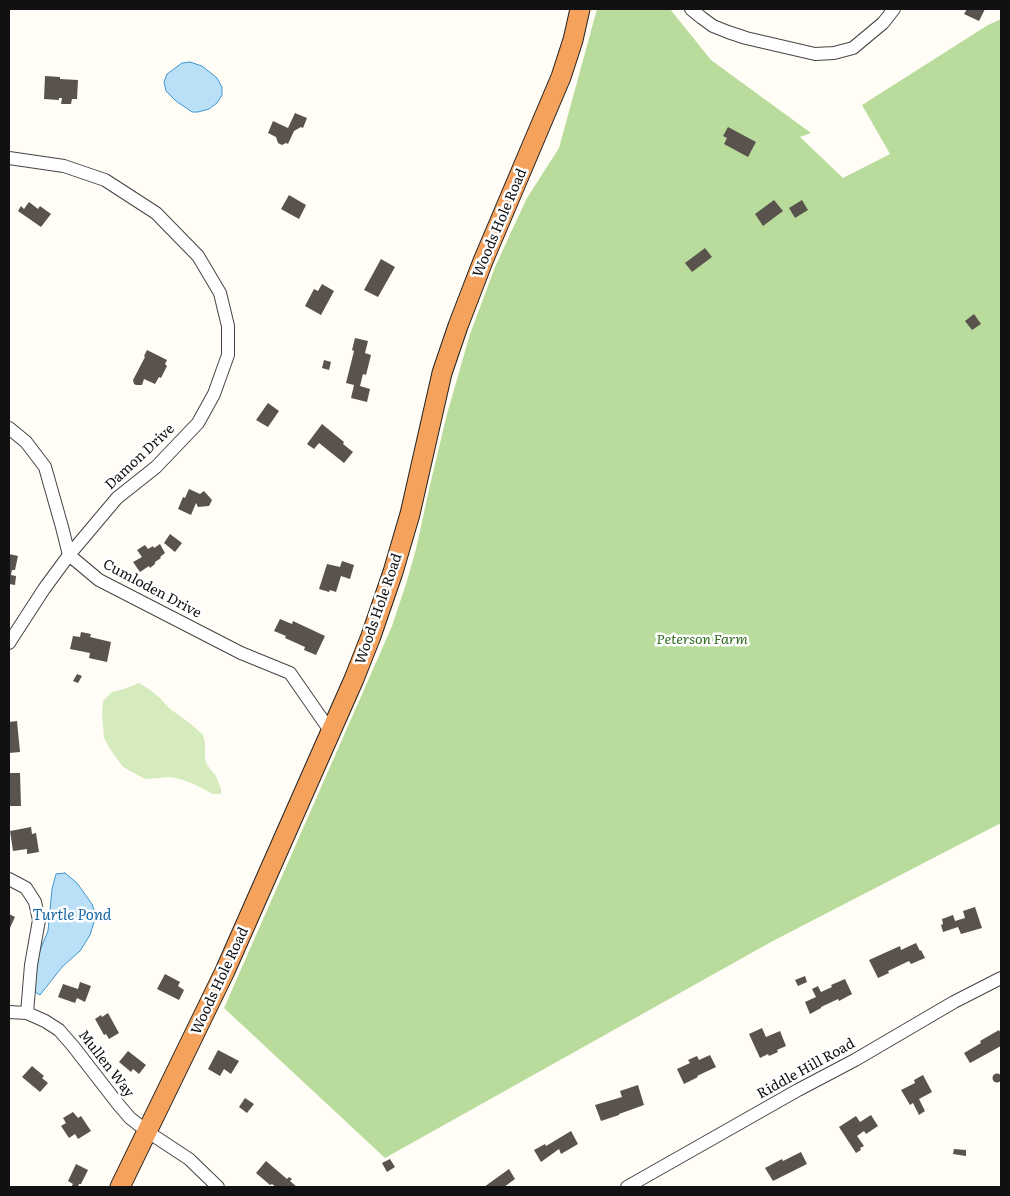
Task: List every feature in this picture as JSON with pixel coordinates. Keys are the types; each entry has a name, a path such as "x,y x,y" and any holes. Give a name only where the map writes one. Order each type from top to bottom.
{"highway":[{"name":"Woods Hole Road","path":"120,1187 225,971 354,679 393,572 410,514 442,373 483,261 561,77 573,40 580,9"}],"street":[{"path":"691,9 708,22 728,32 815,54 834,53 853,48 883,23 894,9"},
{"name":"Damon Drive","path":"9,158 64,166 105,180 156,213 198,256 220,293 228,326 228,355 214,394 198,422 156,467 117,498 69,555 9,642"},
{"path":"9,428 26,442 45,467 69,555"},
{"name":"Cumloden Drive","path":"69,555 99,580 241,653 290,673 331,732"},
{"path":"9,879 26,888 35,902 38,920 31,965 27,1013"},
{"name":"Riddle Hill Road","path":"627,1187 798,1090 855,1060 954,1002 1001,978"},
{"name":"Mullen Way","path":"9,1012 27,1013 59,1030 74,1046 130,1118 189,1159 218,1187"}],"green space":[{"name":"Peterson Farm","path":"597,9 670,9 711,60 811,133 800,137 843,178 890,154 862,105 988,25 1001,19 1001,823 771,942 385,1158 224,1008 392,626 416,549 447,414 470,334 495,267 527,198 559,148"},
{"path":"139,683 149,689 203,735 207,765 216,776 221,794 213,794 194,784 171,777 145,779 123,767 104,738 103,701 112,692"}],"water":[{"path":"190,62 202,66 217,78 222,87 222,95 217,103 209,109 192,112 166,91 164,82 167,74 182,63"},
{"name":"Turtle Pond","path":"65,873 77,883 92,904 96,916 90,935 80,951 62,967 40,995 35,992 32,979 40,950 48,931 52,889 56,874"}],"building":[{"path":"967,9 985,9 979,21 964,14"},
{"path":"45,76 78,80 77,99 72,99 71,104 61,104 62,98 59,98 59,100 44,99"},
{"path":"295,113 307,118 303,128 301,127 294,131 288,144 282,145 278,143 276,137 268,133 273,121 288,128"},
{"path":"728,127 756,142 748,157 724,144 727,138 723,136"},
{"path":"289,195 306,205 299,219 281,209"},
{"path":"774,200 783,211 763,226 755,214"},
{"path":"802,200 808,210 795,218 789,208"},
{"path":"29,202 38,209 40,206 51,214 41,227 18,211 21,206 24,209"},
{"path":"705,248 712,257 692,272 685,263"},
{"path":"381,259 395,267 378,297 364,290"},
{"path":"322,284 334,291 321,315 305,306 314,289 318,291"},
{"path":"974,314 981,324 972,330 965,321"},
{"path":"355,338 368,341 365,353 371,355 366,375 363,374 360,386 370,389 367,402 351,398 354,385 346,383 354,351 352,350"},
{"path":"147,350 167,360 165,364 167,366 161,378 159,377 155,384 144,379 142,385 136,385 133,380"},
{"path":"324,360 331,362 329,370 322,368"},
{"path":"268,403 279,411 268,427 256,420"},
{"path":"322,424 353,452 344,463 319,443 314,449 307,444"},
{"path":"189,489 200,494 204,491 212,500 209,506 198,507 196,503 191,515 178,509"},
{"path":"170,534 182,543 175,552 164,543"},
{"path":"160,544 165,553 150,568 149,566 140,572 133,562 142,557 137,550 145,545 148,549"},
{"path":"9,554 18,556 15,570 12,570 11,575 16,576 15,585 9,584"},
{"path":"342,561 354,565 350,579 341,576 336,592 319,589 327,564 340,567"},
{"path":"280,619 292,624 293,621 325,636 316,655 304,650 305,647 285,638 286,636 274,631"},
{"path":"81,632 91,634 90,637 111,642 107,662 89,658 90,653 70,649 73,636 80,637"},
{"path":"77,674 82,676 78,683 73,681"},
{"path":"17,721 20,752 9,753 9,722"},
{"path":"9,773 20,773 21,806 9,806"},
{"path":"31,827 32,834 36,833 39,852 27,854 27,849 13,851 10,831"},
{"path":"975,907 982,928 961,934 958,927 943,932 942,919 953,915 955,921 965,918 963,911"},
{"path":"9,914 15,917 9,930"},
{"path":"916,943 925,958 911,964 909,961 878,978 869,960 900,946 901,950"},
{"path":"165,974 180,982 178,986 184,990 179,1000 157,989"},
{"path":"805,976 807,982 798,986 795,980"},
{"path":"845,979 852,994 821,1007 810,1014 805,1002 816,997 812,989 818,986 821,992"},
{"path":"80,982 91,986 85,1002 77,998 75,1003 58,997 63,984 78,989"},
{"path":"108,1013 119,1033 109,1039 106,1034 104,1035 95,1019"},
{"path":"762,1028 766,1037 780,1031 786,1046 777,1050 778,1052 760,1058 749,1034"},
{"path":"999,1030 1001,1046 970,1063 964,1053"},
{"path":"218,1050 239,1061 231,1074 224,1069 220,1076 208,1069"},
{"path":"128,1051 146,1065 139,1074 133,1069 131,1072 119,1062"},
{"path":"710,1055 716,1067 684,1084 677,1069 690,1063 688,1060 697,1056 699,1060"},
{"path":"32,1066 44,1076 42,1078 48,1083 40,1092 22,1077"},
{"path":"997,1073 1002,1078 997,1083 992,1078"},
{"path":"923,1075 932,1092 919,1099 925,1111 919,1115 913,1103 910,1105 901,1090 915,1083 914,1080"},
{"path":"638,1085 644,1105 601,1121 595,1105 622,1097 620,1091"},
{"path":"245,1098 254,1104 247,1113 239,1107"},
{"path":"73,1112 78,1118 81,1116 91,1131 78,1139 75,1134 69,1138 61,1126 66,1123 63,1118"},
{"path":"871,1115 878,1126 866,1134 864,1131 857,1136 864,1146 856,1153 839,1127 856,1116 860,1122"},
{"path":"571,1131 578,1144 561,1154 559,1149 541,1162 534,1150 545,1144 546,1146"},
{"path":"954,1149 966,1150 966,1156 953,1154"},
{"path":"801,1152 807,1164 773,1181 765,1168"},
{"path":"390,1159 395,1167 387,1172 382,1163"},
{"path":"266,1161 287,1179 289,1177 292,1179 290,1181 297,1187 276,1187 272,1184 270,1185 256,1173"},
{"path":"76,1164 88,1170 78,1187 71,1187 73,1184 68,1181"},
{"path":"509,1169 515,1179 504,1187 484,1187"}]}
